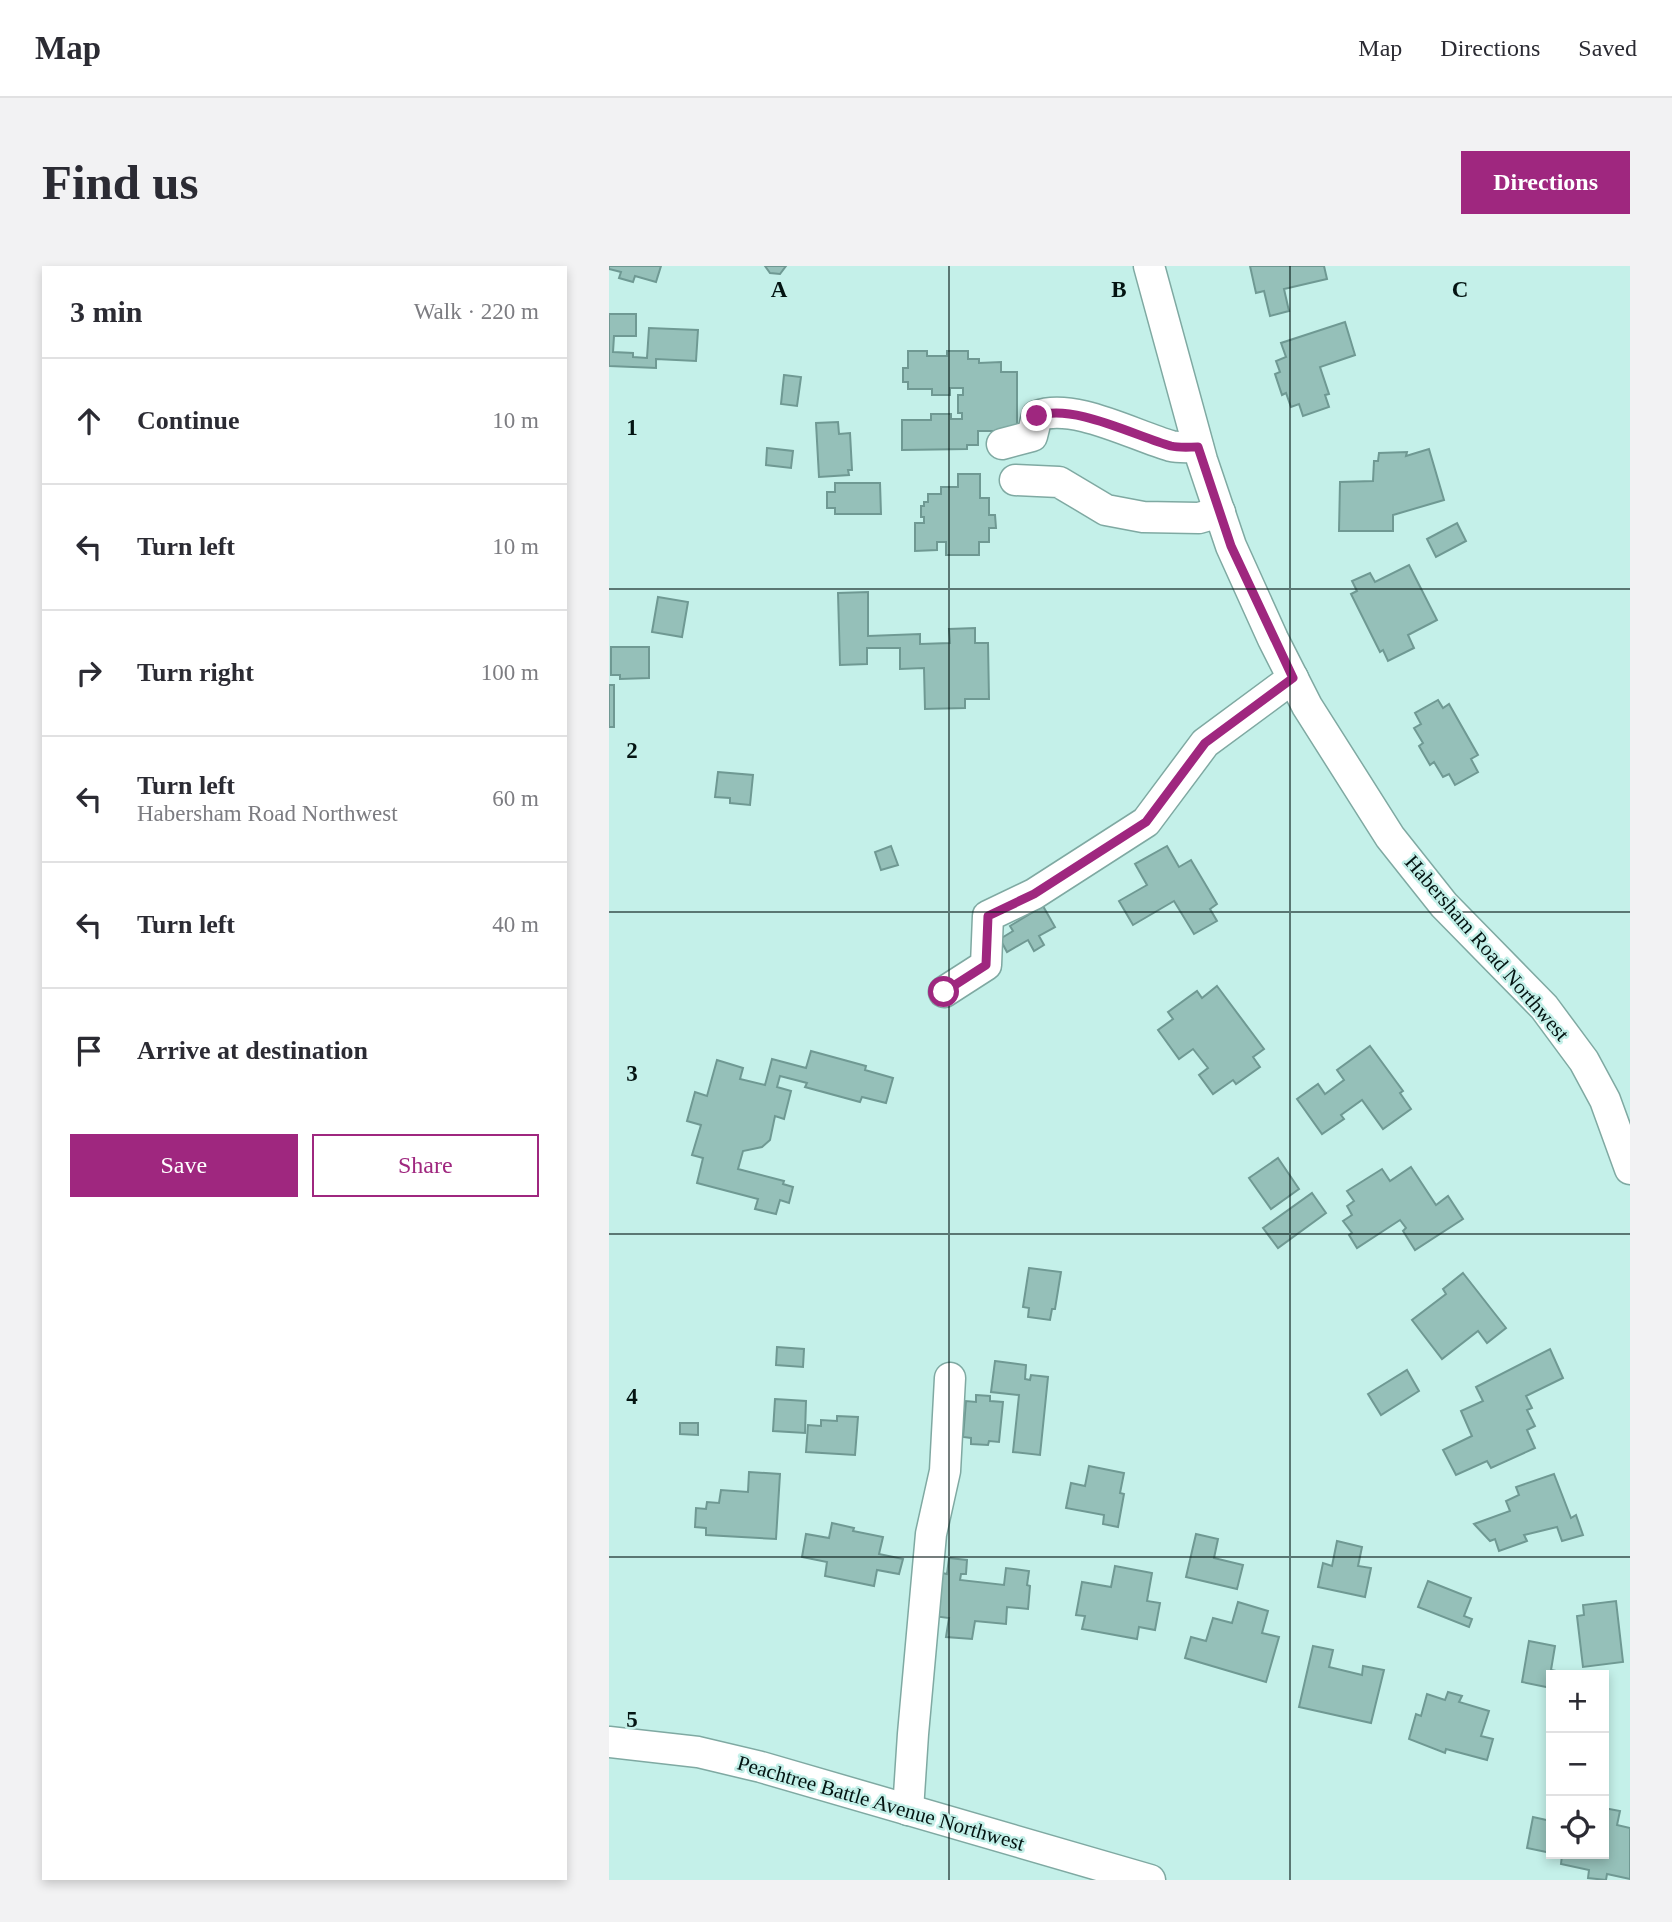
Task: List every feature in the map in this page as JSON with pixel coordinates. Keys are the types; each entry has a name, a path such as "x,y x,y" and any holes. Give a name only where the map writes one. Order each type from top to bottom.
{"street":[{"name":"Habersham Road Northwest","path":"1149,266 1198,447 1231,546 1307,706 1390,837 1444,905 1543,1007 1584,1061 1605,1100 1630,1169"},
{"path":"1002,444 1032,436 1037,416 1050,411 1116,425 1173,447 1198,447"},
{"path":"1015,480 1059,482 1106,510 1143,517 1199,518 1220,512"},
{"path":"944,992 986,965 988,916 1034,894 1146,822 1205,743 1293,678"},
{"path":"908,1810 931,1534 945,1471 950,1378"},
{"name":"Peachtree Battle Avenue Northwest","path":"609,1742 698,1752 761,1767 1150,1880"}],"building":[{"path":"609,266 661,266 656,282 635,276 633,282 619,278 621,272 609,269"},
{"path":"765,266 786,266 780,274 770,273"},
{"path":"1250,266 1324,266 1327,279 1284,289 1289,311 1270,316 1264,291 1256,293"},
{"path":"609,314 636,314 636,336 614,336 613,352 633,353 633,357 647,358 649,328 698,330 696,361 656,359 656,368 609,366"},
{"path":"1345,322 1355,355 1320,367 1329,394 1325,395 1329,407 1303,416 1299,404 1291,407 1286,393 1282,395 1275,374 1280,372 1276,361 1286,357 1281,343"},
{"path":"908,351 927,351 927,356 947,356 947,351 968,351 968,359 979,359 979,363 1001,362 1001,372 1017,372 1017,431 978,431 978,445 967,445 967,449 902,450 902,420 931,420 931,414 951,414 951,419 962,419 962,413 958,413 958,395 963,395 963,388 950,388 950,395 932,395 932,389 908,389 908,382 903,382 903,368 908,368"},
{"path":"784,375 801,377 797,406 781,404"},
{"path":"838,422 839,434 850,433 852,470 848,470 849,475 819,477 816,423"},
{"path":"767,448 793,451 791,468 766,465"},
{"path":"1429,449 1444,500 1393,515 1393,531 1339,531 1340,482 1373,481 1374,461 1378,461 1379,453 1407,452 1406,456"},
{"path":"958,474 980,474 980,498 989,498 989,515 995,515 996,528 989,528 989,542 979,542 979,555 946,555 946,542 937,542 937,550 915,551 915,523 924,523 921,506 928,502 928,494 941,494 941,487 958,487"},
{"path":"835,483 880,483 881,514 835,514 835,508 827,508 827,492 835,492"},
{"path":"1457,523 1466,541 1436,557 1427,539"},
{"path":"1409,565 1437,620 1408,635 1414,648 1388,661 1383,650 1380,652 1351,594 1357,591 1352,581 1370,573 1375,582"},
{"path":"868,592 868,636 920,634 920,644 950,643 949,629 975,628 975,643 988,643 989,699 965,699 965,708 925,709 924,668 900,669 900,648 867,648 867,664 840,665 838,593"},
{"path":"658,597 688,602 682,637 652,632"},
{"path":"611,647 649,647 649,678 620,679 620,675 611,675"},
{"path":"609,685 614,685 614,727 609,727"},
{"path":"1438,700 1443,708 1449,704 1478,755 1471,759 1478,772 1455,785 1449,774 1443,777 1434,762 1430,765 1419,746 1423,743 1414,728 1421,724 1415,713"},
{"path":"718,772 753,775 750,805 730,803 730,798 715,797"},
{"path":"891,846 898,865 881,870 875,852"},
{"path":"1167,846 1179,867 1191,860 1217,904 1210,909 1217,921 1194,934 1174,901 1133,925 1119,901 1147,885 1135,864"},
{"path":"1043,906 1055,927 1039,936 1044,945 1034,951 1028,940 1007,952 1000,939 1013,931 1010,926"},
{"path":"1217,986 1264,1049 1253,1057 1260,1067 1236,1084 1233,1080 1213,1094 1199,1075 1208,1068 1193,1049 1179,1059 1158,1030 1173,1019 1168,1012 1197,991 1202,998"},
{"path":"1370,1046 1403,1091 1400,1093 1411,1109 1383,1129 1362,1100 1341,1115 1344,1119 1322,1134 1297,1099 1318,1084 1325,1094 1344,1080 1337,1070"},
{"path":"811,1051 866,1066 865,1070 893,1078 886,1103 862,1097 860,1102 805,1087 807,1083 780,1076 777,1087 791,1091 784,1119 775,1116 770,1140 762,1147 743,1151 738,1169 784,1181 783,1184 793,1187 789,1203 780,1200 776,1214 755,1209 758,1199 697,1183 703,1158 692,1155 701,1125 687,1121 695,1092 707,1096 717,1060 743,1068 740,1079 765,1085 772,1059 806,1068"},
{"path":"1278,1158 1299,1189 1271,1209 1249,1178"},
{"path":"1411,1167 1436,1205 1448,1196 1463,1219 1415,1250 1403,1231 1406,1228 1400,1220 1357,1248 1349,1235 1352,1233 1343,1221 1352,1215 1347,1206 1354,1201 1347,1191 1382,1169 1390,1181"},
{"path":"1312,1193 1326,1213 1278,1248 1263,1228"},
{"path":"1029,1268 1061,1272 1055,1309 1052,1309 1050,1320 1028,1317 1029,1308 1023,1307"},
{"path":"1463,1273 1506,1328 1487,1343 1478,1331 1442,1359 1412,1320 1446,1294 1443,1289"},
{"path":"777,1347 804,1349 803,1367 776,1365"},
{"path":"1550,1349 1563,1378 1526,1396 1532,1408 1527,1410 1535,1426 1527,1430 1535,1448 1491,1468 1487,1461 1456,1475 1443,1450 1472,1436 1461,1411 1483,1401 1476,1387"},
{"path":"995,1361 1026,1365 1025,1379 1030,1380 1031,1375 1048,1377 1040,1455 1013,1452 1019,1395 991,1392"},
{"path":"1407,1370 1419,1391 1381,1415 1368,1394"},
{"path":"976,1395 990,1396 990,1401 1003,1402 999,1442 989,1441 988,1445 971,1444 971,1438 963,1437 966,1401 976,1402"},
{"path":"775,1399 806,1401 805,1433 773,1431"},
{"path":"837,1416 858,1417 855,1455 806,1452 808,1425 821,1426 821,1420 837,1421"},
{"path":"680,1423 698,1423 698,1435 680,1434"},
{"path":"1089,1466 1124,1473 1120,1493 1124,1494 1118,1527 1103,1524 1104,1515 1066,1508 1071,1483 1085,1486"},
{"path":"749,1472 780,1474 776,1539 706,1535 706,1528 695,1527 696,1508 706,1509 707,1502 719,1503 721,1490 748,1492"},
{"path":"1554,1474 1571,1518 1576,1515 1583,1535 1562,1541 1557,1527 1524,1535 1527,1541 1499,1551 1495,1539 1490,1541 1474,1524 1510,1511 1506,1501 1519,1495 1516,1487"},
{"path":"832,1523 854,1528 853,1531 883,1537 879,1554 903,1559 899,1574 877,1570 874,1586 825,1576 827,1562 802,1557 806,1534 829,1538"},
{"path":"1196,1534 1218,1539 1214,1558 1243,1565 1237,1589 1186,1577"},
{"path":"1337,1541 1362,1547 1358,1566 1371,1568 1365,1597 1318,1587 1323,1563 1332,1566"},
{"path":"949,1558 967,1560 966,1574 961,1574 960,1580 1004,1585 1006,1568 1029,1571 1028,1609 1007,1607 1006,1624 975,1621 972,1639 946,1637 949,1618 933,1616 942,1573 947,1574"},
{"path":"1115,1566 1152,1573 1147,1601 1160,1603 1155,1630 1139,1627 1137,1639 1082,1629 1085,1616 1076,1615 1082,1582 1111,1587"},
{"path":"1428,1581 1471,1598 1464,1616 1472,1619 1469,1627 1418,1607"},
{"path":"1616,1601 1623,1662 1583,1667 1577,1616 1584,1615 1583,1605"},
{"path":"1238,1602 1268,1611 1262,1633 1279,1637 1266,1682 1185,1658 1191,1637 1206,1641 1213,1618 1232,1623"},
{"path":"1529,1641 1555,1646 1551,1670 1546,1670 1546,1687 1522,1682"},
{"path":"1313,1646 1333,1650 1329,1667 1362,1675 1363,1666 1384,1670 1371,1723 1299,1707"},
{"path":"1448,1692 1462,1696 1459,1702 1489,1711 1481,1736 1493,1739 1487,1760 1446,1749 1445,1753 1409,1739 1416,1714 1421,1716 1427,1694 1445,1700"},
{"path":"1609,1809 1620,1811 1617,1825 1630,1828 1630,1879 1607,1874 1606,1880 1588,1878 1589,1870 1561,1864 1562,1859 1609,1859"},
{"path":"1533,1817 1546,1820 1546,1852 1527,1848"}],"route":[{"path":"944,992 986,965 988,916 1034,894 1146,822 1205,743 1293,678 1231,546 1198,447 1173,447 1116,425 1050,411 1037,416"}]}
